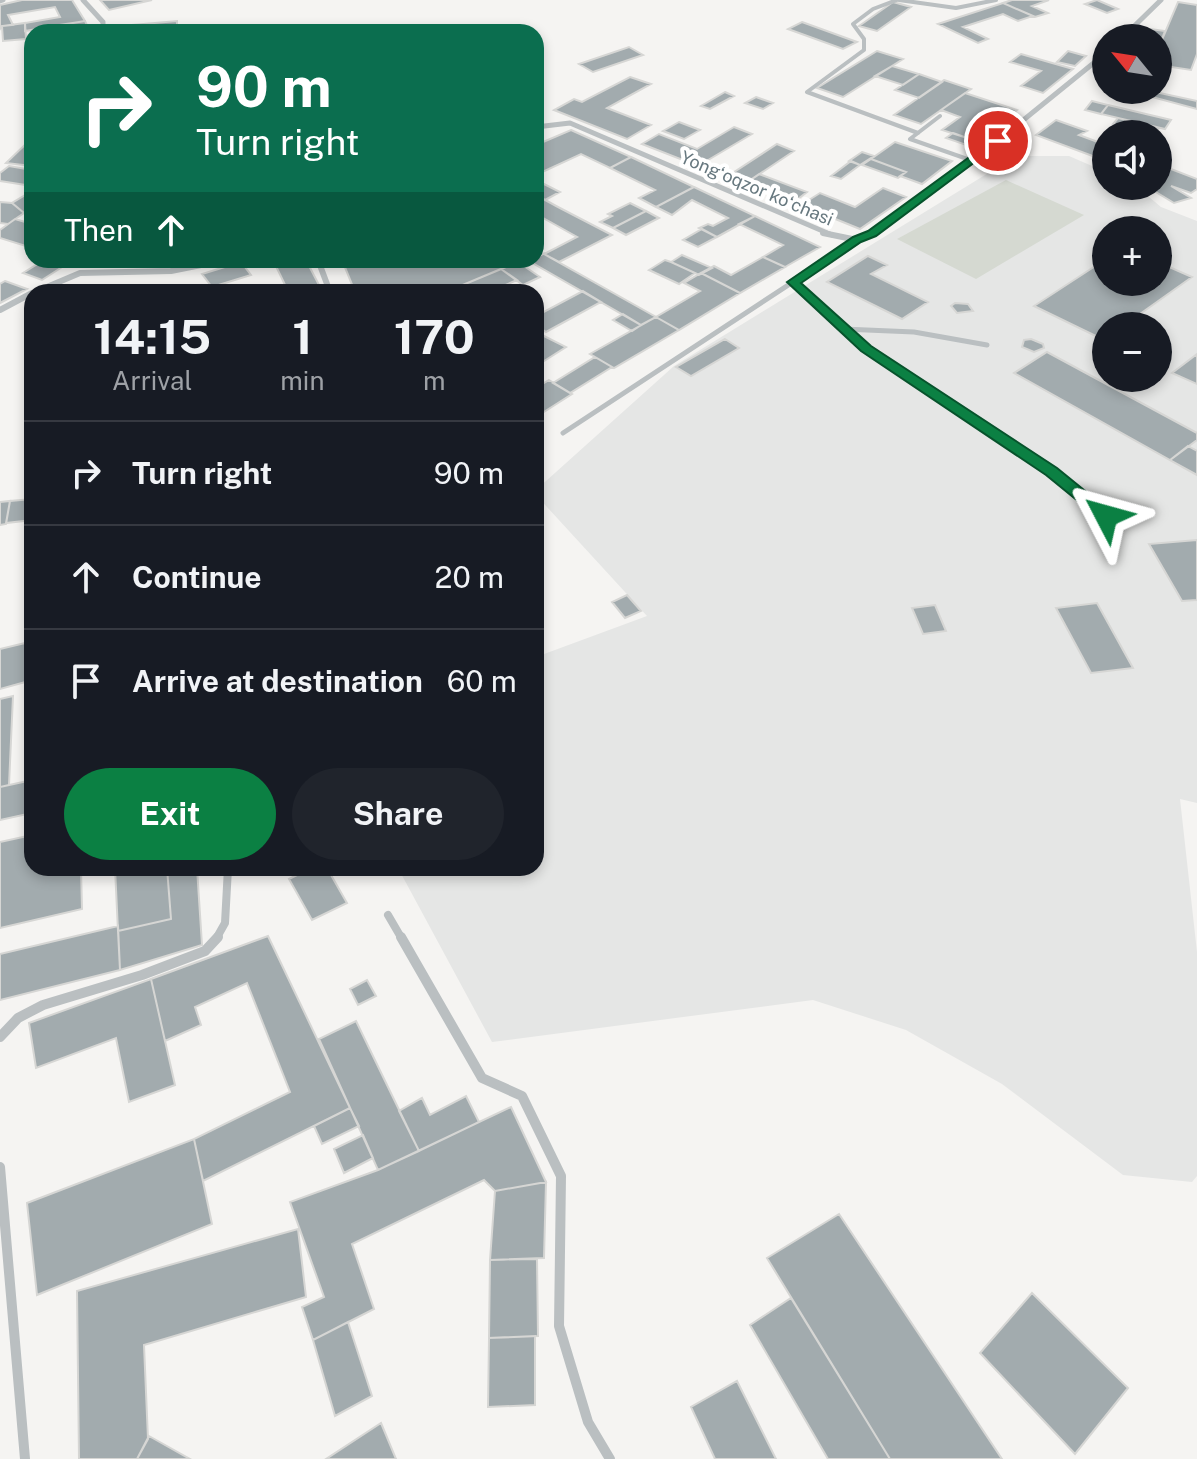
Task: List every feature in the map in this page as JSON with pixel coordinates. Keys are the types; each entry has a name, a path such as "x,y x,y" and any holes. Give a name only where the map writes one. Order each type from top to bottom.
{"street":[{"path":"83,0 103,24"},
{"path":"1136,24 1161,0"},
{"name":"Yongʻoqzor koʻchasi","path":"544,126 570,123 824,233 857,240 872,234 973,161 1092,64"},
{"path":"55,284 80,273 186,268"},
{"path":"0,310 24,298"},
{"path":"0,1037 18,1018 43,1005 142,975 205,951 220,935 225,923 228,876"},
{"path":"388,915 482,1078 522,1096 561,1176 559,1326 588,1422 610,1459"},
{"path":"0,1167 25,1459"}],"lane":[{"path":"918,133 807,92 864,50 864,39 853,24 871,9 898,0 956,8 996,0"},
{"path":"940,116 910,139 973,161"},
{"path":"563,433 857,240"},
{"path":"793,282 866,348 1052,472 1106,516"},
{"path":"843,329 914,332 987,345"}],"shaded area":[{"path":"1016,156 1069,156 1092,166 1092,200 1153,200 1161,207 1197,221 1197,803 1180,799 1197,952 1197,1176 1192,1182 1123,1175 1002,1084 906,1030 813,1000 492,1042 402,876 544,876 544,654 647,616 544,504 544,483 674,366"},
{"path":"1006,180 1084,215 976,279 897,239"}],"building":[{"path":"22,0 72,0 85,21 25,24 60,17 55,7 8,15 13,25 0,29 0,5"},
{"path":"100,0 152,0 109,10"},
{"path":"1012,0 1049,0 1032,6 1048,13 1035,17 1003,3"},
{"path":"1097,0 1118,9 1107,13 1085,4"},
{"path":"893,2 911,7 877,31 859,26"},
{"path":"1178,2 1197,5 1197,54 1191,70 1172,67 1172,24 1169,24"},
{"path":"1003,3 1033,16 1018,21 1003,14 963,27 988,39 978,43 938,24"},
{"path":"177,21 177,24 143,24"},
{"path":"802,22 857,42 843,49 788,29"},
{"path":"25,23 24,39 3,41 2,26"},
{"path":"629,47 643,55 593,72 579,64"},
{"path":"877,51 903,59 843,97 817,88"},
{"path":"1068,51 1086,56 1075,66 1057,62"},
{"path":"1021,54 1073,69 1043,93 1021,86 1041,71 1010,62"},
{"path":"892,66 919,74 903,85 875,76"},
{"path":"919,74 942,82 919,98 895,90"},
{"path":"630,77 651,84 607,108 651,125 627,139 554,110 574,99 582,102"},
{"path":"944,80 971,89 921,124 894,115"},
{"path":"725,92 734,96 710,109 701,106"},
{"path":"965,93 1017,110 976,141 942,130 960,117 941,110"},
{"path":"1172,96 1197,101 1197,109 1172,102"},
{"path":"756,97 773,103 763,109 745,103"},
{"path":"1092,101 1092,104 1108,105 1101,114 1085,110"},
{"path":"1108,105 1171,120 1127,120 1101,114"},
{"path":"1056,120 1087,131 1079,135 1092,140 1092,156 1036,135"},
{"path":"679,122 700,130 684,139 663,131"},
{"path":"734,127 752,134 698,166 642,144 659,134 697,149"},
{"path":"571,130 631,157 610,168 581,154 544,171 544,142"},
{"path":"953,133 976,141 969,146 946,138"},
{"path":"895,142 952,161 922,184 900,176 906,172 871,159"},
{"path":"777,144 794,151 743,185 725,178"},
{"path":"24,146 24,165 6,163"},
{"path":"862,152 874,156 860,165 849,161"},
{"path":"631,157 694,187 656,207 639,198 655,190 610,168"},
{"path":"871,159 906,172 898,178 862,165"},
{"path":"851,161 860,165 841,179 831,176"},
{"path":"9,166 24,169 24,185 0,181 0,173"},
{"path":"1172,169 1197,179 1197,189 1191,193 1172,186"},
{"path":"759,174 807,192 794,202 746,183"},
{"path":"544,184 560,192 545,200"},
{"path":"694,187 755,216 717,237 699,228 708,224 713,226 728,218 692,200 672,215 656,207"},
{"path":"1172,187 1191,198 1174,203 1169,200 1172,200"},
{"path":"883,188 906,197 860,229 801,205 820,193 855,207"},
{"path":"24,196 24,213 12,203"},
{"path":"544,199 612,235 559,262 544,254 577,237 544,218"},
{"path":"0,202 12,203 24,213 8,224 0,223"},
{"path":"630,203 646,211 613,228 600,222 612,216 608,214"},
{"path":"646,211 659,218 626,235 613,228"},
{"path":"755,216 820,247 785,267 763,257 783,245 739,224"},
{"path":"15,219 24,222 24,246 0,238 0,230"},
{"path":"702,229 717,237 698,247 683,240"},
{"path":"544,254 656,317 641,325 541,268 544,268"},
{"path":"682,255 712,268 699,275 671,262"},
{"path":"868,256 887,265 871,274 928,302 902,319 827,282"},
{"path":"763,257 785,267 740,293 701,273 714,266 731,275"},
{"path":"665,260 695,273 679,284 649,270"},
{"path":"31,268 61,268 42,280 23,273"},
{"path":"222,268 246,268 251,275 222,284 210,284 202,274"},
{"path":"277,268 310,268 318,284 285,284"},
{"path":"345,268 504,268 465,284 352,284"},
{"path":"527,268 540,277 522,284 501,269"},
{"path":"1092,268 1092,296 1165,296 1143,312 1092,312 1092,334 1034,306"},
{"path":"1172,268 1192,277 1172,291"},
{"path":"501,269 517,280 508,284 465,284"},
{"path":"701,273 740,293 679,330 656,317 700,291 684,283"},
{"path":"5,281 24,291 0,303 0,284"},
{"path":"583,291 601,302 546,332 544,312"},
{"path":"955,303 968,304 973,311 957,313 951,306"},
{"path":"623,314 641,325 632,331 613,320"},
{"path":"656,317 679,330 614,368 590,354"},
{"path":"544,336 566,347 544,361"},
{"path":"725,339 739,348 691,376 676,367"},
{"path":"1031,339 1043,344 1044,348 1034,352 1022,347 1024,340"},
{"path":"1047,352 1092,376 1092,392 1121,392 1197,433 1197,440 1170,460 1014,373"},
{"path":"1197,354 1197,384 1172,373"},
{"path":"595,357 612,367 570,393 553,383"},
{"path":"549,380 572,394 544,412 544,383"},
{"path":"1188,446 1197,451 1197,475 1170,460"},
{"path":"24,500 24,521 6,523 10,501"},
{"path":"10,501 6,524 0,525 0,502"},
{"path":"1197,540 1197,600 1182,601 1149,544"},
{"path":"627,595 641,611 625,618 612,602"},
{"path":"1097,603 1133,668 1091,673 1056,608"},
{"path":"935,605 946,631 923,634 912,608"},
{"path":"24,643 24,682 0,689 0,649"},
{"path":"13,696 9,785 0,787 0,699"},
{"path":"24,782 24,815 0,820 0,787"},
{"path":"24,837 24,876 81,876 82,909 0,928 0,842"},
{"path":"115,876 168,876 171,919 118,931"},
{"path":"168,876 198,876 202,945 120,970 118,931 171,919"},
{"path":"295,876 332,876 347,903 312,920 289,879"},
{"path":"118,926 120,970 0,1000 0,954"},
{"path":"268,936 350,1108 203,1181 194,1139 290,1092 247,983 195,1007 201,1025 165,1041 151,979"},
{"path":"151,979 175,1085 129,1102 116,1038 36,1068 29,1023"},
{"path":"367,980 376,996 358,1005 350,989"},
{"path":"356,1021 419,1151 378,1170 319,1039"},
{"path":"466,1096 479,1122 419,1151 399,1111 422,1098 430,1115"},
{"path":"511,1107 546,1182 495,1191 484,1180 352,1244 374,1309 313,1340 302,1307 324,1297 290,1202 378,1170"},
{"path":"350,1108 359,1126 322,1144 314,1126"},
{"path":"363,1135 373,1158 344,1173 334,1149"},
{"path":"194,1139 212,1224 37,1295 27,1203"},
{"path":"546,1182 544,1258 490,1260 495,1191"},
{"path":"839,1214 1002,1459 890,1459 767,1258"},
{"path":"298,1229 306,1297 144,1345 148,1439 137,1459 79,1459 77,1291"},
{"path":"537,1259 538,1336 489,1338 490,1260"},
{"path":"1032,1293 1128,1388 1075,1454 980,1353"},
{"path":"791,1298 890,1459 828,1459 750,1325"},
{"path":"348,1322 372,1396 335,1416 313,1340"},
{"path":"535,1336 535,1405 488,1407 489,1338"},
{"path":"737,1381 776,1459 715,1459 691,1407"},
{"path":"381,1423 396,1459 326,1459"},
{"path":"149,1436 190,1459 137,1459"}],"route":[{"path":"998,141 872,234 857,240 793,282 866,348 1052,472 1106,516"}]}
